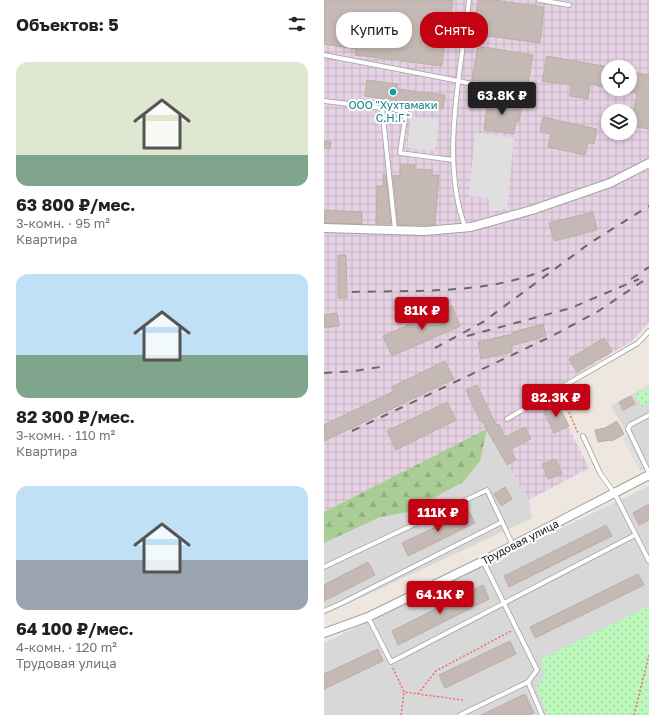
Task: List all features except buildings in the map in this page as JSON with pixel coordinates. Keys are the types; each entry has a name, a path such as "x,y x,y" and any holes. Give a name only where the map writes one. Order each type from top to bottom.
{"street":[{"path":"324,228 395,230 445,230 465,228 532,210 603,186 649,163"},
{"name":"Трудовая улица","path":"324,633 368,617 483,561 615,494 649,474"}],"lane":[{"path":"465,228 455,188 453,160 454,122 470,0"},
{"path":"539,0 569,5"},
{"path":"324,55 459,81 531,98"},
{"path":"324,101 382,108 395,230"},
{"path":"395,110 406,111 400,153 453,160"},
{"path":"507,419 638,343 649,331"},
{"path":"649,415 630,425 628,429 649,474"},
{"path":"583,436 600,473 615,494 649,560"},
{"path":"324,567 487,490 513,545"},
{"path":"324,611 502,522"},
{"path":"368,617 391,662 635,535"},
{"path":"460,715 528,682 537,670 483,561"},
{"path":"528,682 542,715"}],"path":[{"path":"418,694 436,671 516,628"},
{"path":"634,715 649,655"},
{"path":"391,662 404,692 401,715"},
{"path":"404,692 463,700"}],"shaded area":[{"path":"324,0 649,0 649,322 632,341 550,391 589,468 529,500 487,430 324,512"},
{"path":"411,116 439,119 435,151 407,148"},
{"path":"475,132 514,138 507,208 490,212 488,198 469,196"},
{"path":"649,385 649,466 640,471 623,439 628,435 611,406"},
{"path":"487,429 529,500 532,518 324,615 324,512"},
{"path":"628,438 643,467 639,469 624,440"},
{"path":"649,486 649,715 324,715 324,643"}],"green space":[{"path":"649,387 649,403 642,407 635,394"},
{"path":"487,429 480,461 463,482 408,512 380,517 324,543 324,512"},
{"path":"649,606 649,715 548,715 536,687 545,675 541,659"}],"railway":[{"path":"435,348 483,322 590,243 649,206"},
{"path":"631,279 649,267"},
{"path":"352,292 427,291 478,287 526,277 549,268"},
{"path":"352,431 552,336 597,312 649,277"},
{"path":"467,336 571,308 639,279"},
{"path":"324,373 354,371 387,366"}],"place":[{"name":"ООО \"Хухтамаки С.Н.Г.\"","path":"393,92"}]}
